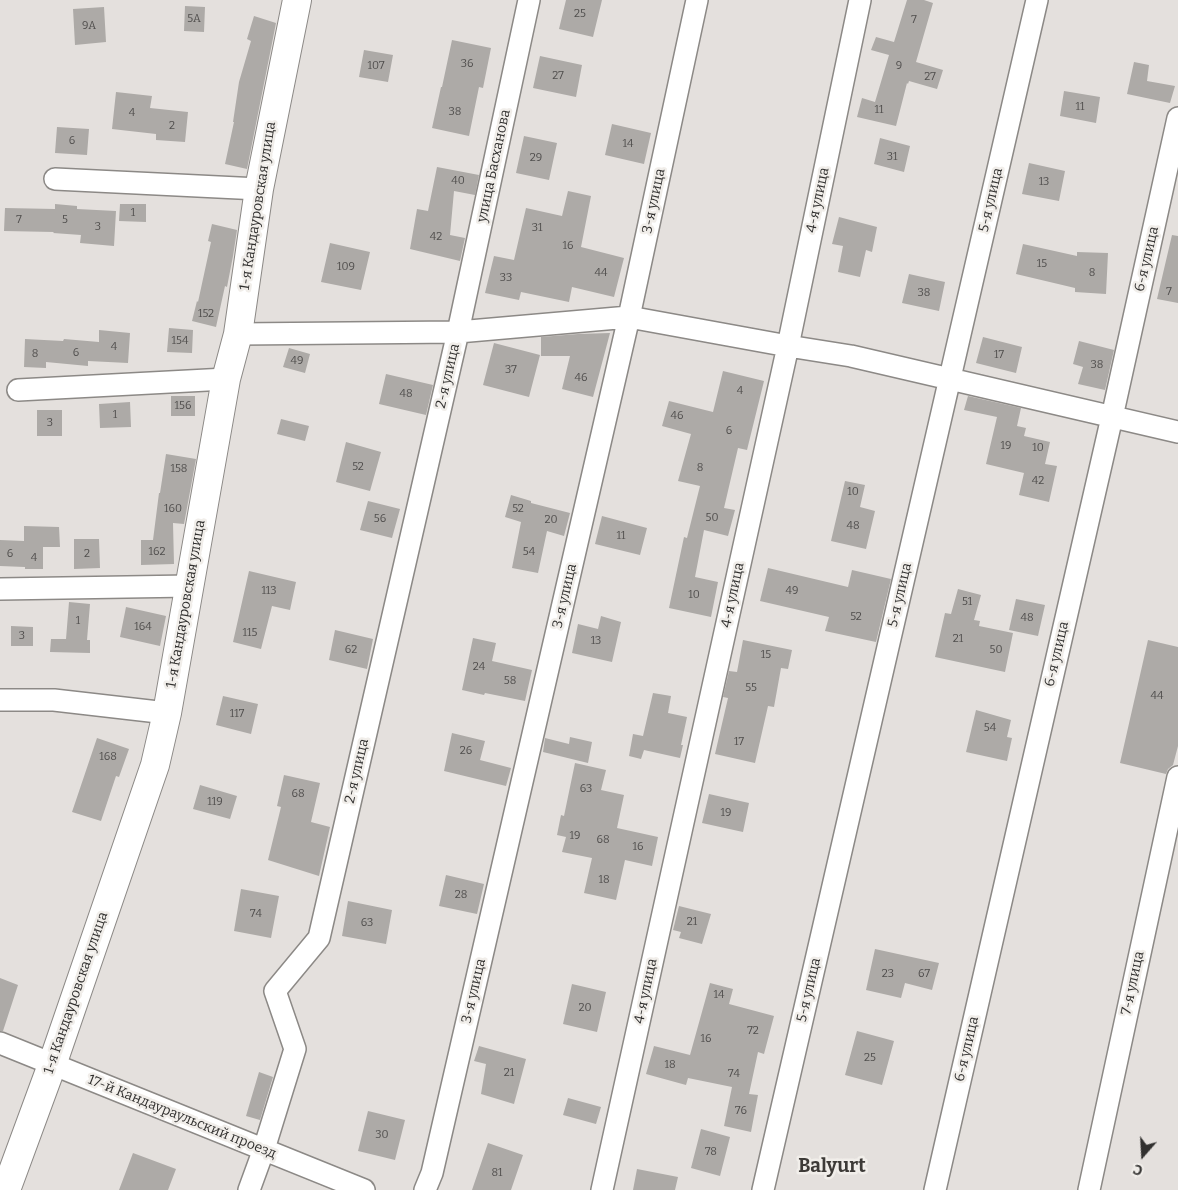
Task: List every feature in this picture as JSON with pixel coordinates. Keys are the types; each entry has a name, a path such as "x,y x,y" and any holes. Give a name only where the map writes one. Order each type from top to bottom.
{"street":[{"name":"1-я Кандауровская улица","path":"6,1190 52,1065 155,765 167,713 226,379 238,334 259,189 296,0"},
{"name":"улица Басханова","path":"458,332 529,0"},
{"name":"3-я улица","path":"425,1190 432,1173 629,317 698,0"},
{"name":"4-я улица","path":"602,1190 788,346 860,0"},
{"name":"5-я улица","path":"763,1190 1037,0"},
{"name":"6-я улица","path":"935,1190 1112,417 1178,118"},
{"path":"55,179 259,189"},
{"path":"238,334 458,332 629,317 851,356 1178,432"},
{"name":"2-я улица","path":"250,1190 295,1049 275,991 319,938 458,332"},
{"path":"18,390 226,379"},
{"path":"0,589 190,586"},
{"path":"0,700 54,700 167,713"},
{"name":"7-я улица","path":"1089,1190 1178,777"},
{"name":"17-й Кандаураульский проезд","path":"0,1044 364,1190"}],"building":[{"path":"566,0 602,0 593,37 559,29"},
{"path":"907,0 924,0 933,3 916,62 943,70 937,89 909,81 896,126 857,117 862,98 875,102 889,55 871,50 876,37 894,42"},
{"path":"185,6 205,7 204,32 184,31"},
{"path":"104,7 106,42 75,45 73,9"},
{"path":"254,16 276,23 247,169 225,164 234,122 239,82 251,41 247,39"},
{"path":"452,40 491,48 483,88 479,87 469,136 432,128"},
{"path":"364,50 393,55 388,82 359,77"},
{"path":"540,56 582,65 576,97 533,88"},
{"path":"1134,62 1149,65 1147,81 1175,86 1170,103 1127,94"},
{"path":"1064,91 1100,97 1096,123 1060,116"},
{"path":"116,92 152,96 150,108 188,112 185,142 156,140 156,134 112,129"},
{"path":"612,124 651,133 644,164 605,155"},
{"path":"57,127 89,129 87,155 55,153"},
{"path":"524,136 557,143 549,180 516,173"},
{"path":"880,138 910,146 904,172 874,164"},
{"path":"1029,163 1065,171 1059,201 1022,194"},
{"path":"437,167 479,175 475,195 454,191 450,235 465,238 460,261 410,249 417,209 428,211"},
{"path":"568,191 591,196 581,247 624,258 614,297 572,287 569,302 521,292 519,300 485,293 494,256 514,260 526,208 562,216"},
{"path":"55,204 77,206 77,209 116,211 114,246 80,243 81,235 54,232 4,231 5,208 55,209"},
{"path":"120,204 146,204 146,222 119,221"},
{"path":"839,217 877,227 872,252 866,250 860,277 838,272 843,246 832,244"},
{"path":"212,224 237,230 227,287 225,286 216,327 192,321 211,242 208,241"},
{"path":"1172,235 1178,236 1178,303 1157,299"},
{"path":"330,243 370,252 361,290 321,282"},
{"path":"1023,244 1077,256 1077,252 1108,253 1106,294 1075,292 1075,288 1016,274"},
{"path":"909,274 945,282 939,311 902,303"},
{"path":"169,328 193,330 192,353 167,352"},
{"path":"99,330 130,333 128,363 88,361 88,366 46,362 46,368 24,367 25,339 63,341 64,339 99,342"},
{"path":"610,333 593,397 562,389 570,356 541,356 541,337"},
{"path":"983,337 1022,347 1016,373 976,363"},
{"path":"1079,341 1114,350 1105,390 1078,384 1083,367 1073,364"},
{"path":"494,343 540,355 529,397 483,385"},
{"path":"289,348 310,354 305,373 283,367"},
{"path":"723,371 764,381 747,450 738,448 724,508 735,510 728,536 704,530 695,577 718,582 711,617 669,608 684,537 687,538 700,486 678,481 691,434 662,426 669,401 713,412"},
{"path":"386,374 433,385 426,415 379,404"},
{"path":"171,396 195,396 195,416 171,416"},
{"path":"968,396 1021,408 1017,426 1026,428 1024,436 1050,442 1045,464 1057,466 1049,502 1019,495 1024,473 986,464 997,417 964,410"},
{"path":"130,402 131,427 100,428 99,404"},
{"path":"37,410 62,410 62,436 37,436"},
{"path":"281,419 309,426 305,441 277,434"},
{"path":"346,442 381,452 370,491 336,482"},
{"path":"166,454 196,459 184,524 173,523 174,564 141,565 141,540 153,540"},
{"path":"845,481 865,485 860,507 875,511 866,549 831,541"},
{"path":"511,495 531,501 531,503 570,513 564,536 547,531 538,573 512,568 521,522 505,517"},
{"path":"368,501 400,509 392,538 360,530"},
{"path":"602,516 647,528 640,555 595,544"},
{"path":"24,526 59,527 60,547 43,547 43,569 0,566 0,540 24,541"},
{"path":"74,539 99,539 100,568 74,569"},
{"path":"768,568 848,587 852,570 891,579 876,642 825,631 829,617 760,601"},
{"path":"249,571 296,582 290,610 272,606 261,649 233,642"},
{"path":"958,589 981,595 974,620 980,621 979,626 1013,633 1005,672 935,657 945,613 951,614"},
{"path":"1016,599 1045,605 1038,636 1009,630"},
{"path":"69,602 90,604 87,640 90,640 90,653 50,652 51,639 66,639"},
{"path":"126,607 166,616 160,646 120,637"},
{"path":"601,616 621,622 612,662 572,653 578,624 598,629"},
{"path":"11,626 33,627 33,646 11,646"},
{"path":"335,630 373,639 367,669 329,660"},
{"path":"473,638 496,643 492,661 532,670 525,701 462,690"},
{"path":"743,640 792,650 788,669 781,668 774,707 768,706 755,763 715,754 728,698 723,697 729,671 737,672"},
{"path":"1148,640 1178,647 1178,746 1173,765 1166,774 1120,763"},
{"path":"653,693 671,696 668,713 687,717 680,758 644,750 641,759 629,756 633,734 643,736"},
{"path":"223,696 258,704 251,734 216,725"},
{"path":"976,710 1011,720 1007,737 1012,738 1007,761 966,752"},
{"path":"452,733 485,741 480,760 511,768 506,786 444,771"},
{"path":"570,737 592,742 588,763 543,752 545,738 569,744"},
{"path":"97,738 129,749 119,777 116,776 101,821 72,812"},
{"path":"575,763 606,770 601,790 624,795 617,828 658,837 652,866 625,860 616,900 584,893 592,858 562,852 566,837 557,835 561,815 564,816"},
{"path":"284,775 320,783 311,822 330,827 319,876 268,860 281,807 277,806"},
{"path":"200,785 237,796 230,819 193,809"},
{"path":"709,794 749,803 743,832 702,823"},
{"path":"446,875 484,884 477,914 439,906"},
{"path":"241,889 279,896 271,938 234,931"},
{"path":"348,901 392,910 386,944 342,936"},
{"path":"679,906 711,914 702,944 679,938 681,932 673,930"},
{"path":"875,949 939,963 932,990 905,983 901,998 866,990"},
{"path":"0,978 18,985 3,1031 0,1031"},
{"path":"710,983 733,989 729,1004 774,1016 764,1054 758,1052 749,1094 758,1095 751,1132 724,1126 732,1087 688,1078 686,1085 646,1074 654,1046 690,1055"},
{"path":"572,984 606,992 597,1032 563,1024"},
{"path":"857,1031 894,1041 882,1085 845,1075"},
{"path":"479,1046 526,1059 514,1104 481,1094 486,1064 474,1061"},
{"path":"259,1072 273,1077 260,1120 246,1116"},
{"path":"568,1098 601,1107 596,1124 563,1115"},
{"path":"368,1111 405,1120 395,1160 358,1151"},
{"path":"701,1129 730,1137 720,1176 691,1168"},
{"path":"488,1143 523,1155 511,1190 472,1190"},
{"path":"133,1153 176,1169 168,1190 119,1190"},
{"path":"637,1169 678,1177 675,1190 633,1190"}],"district":[{"name":"Balyurt","path":"832,1167"}]}
